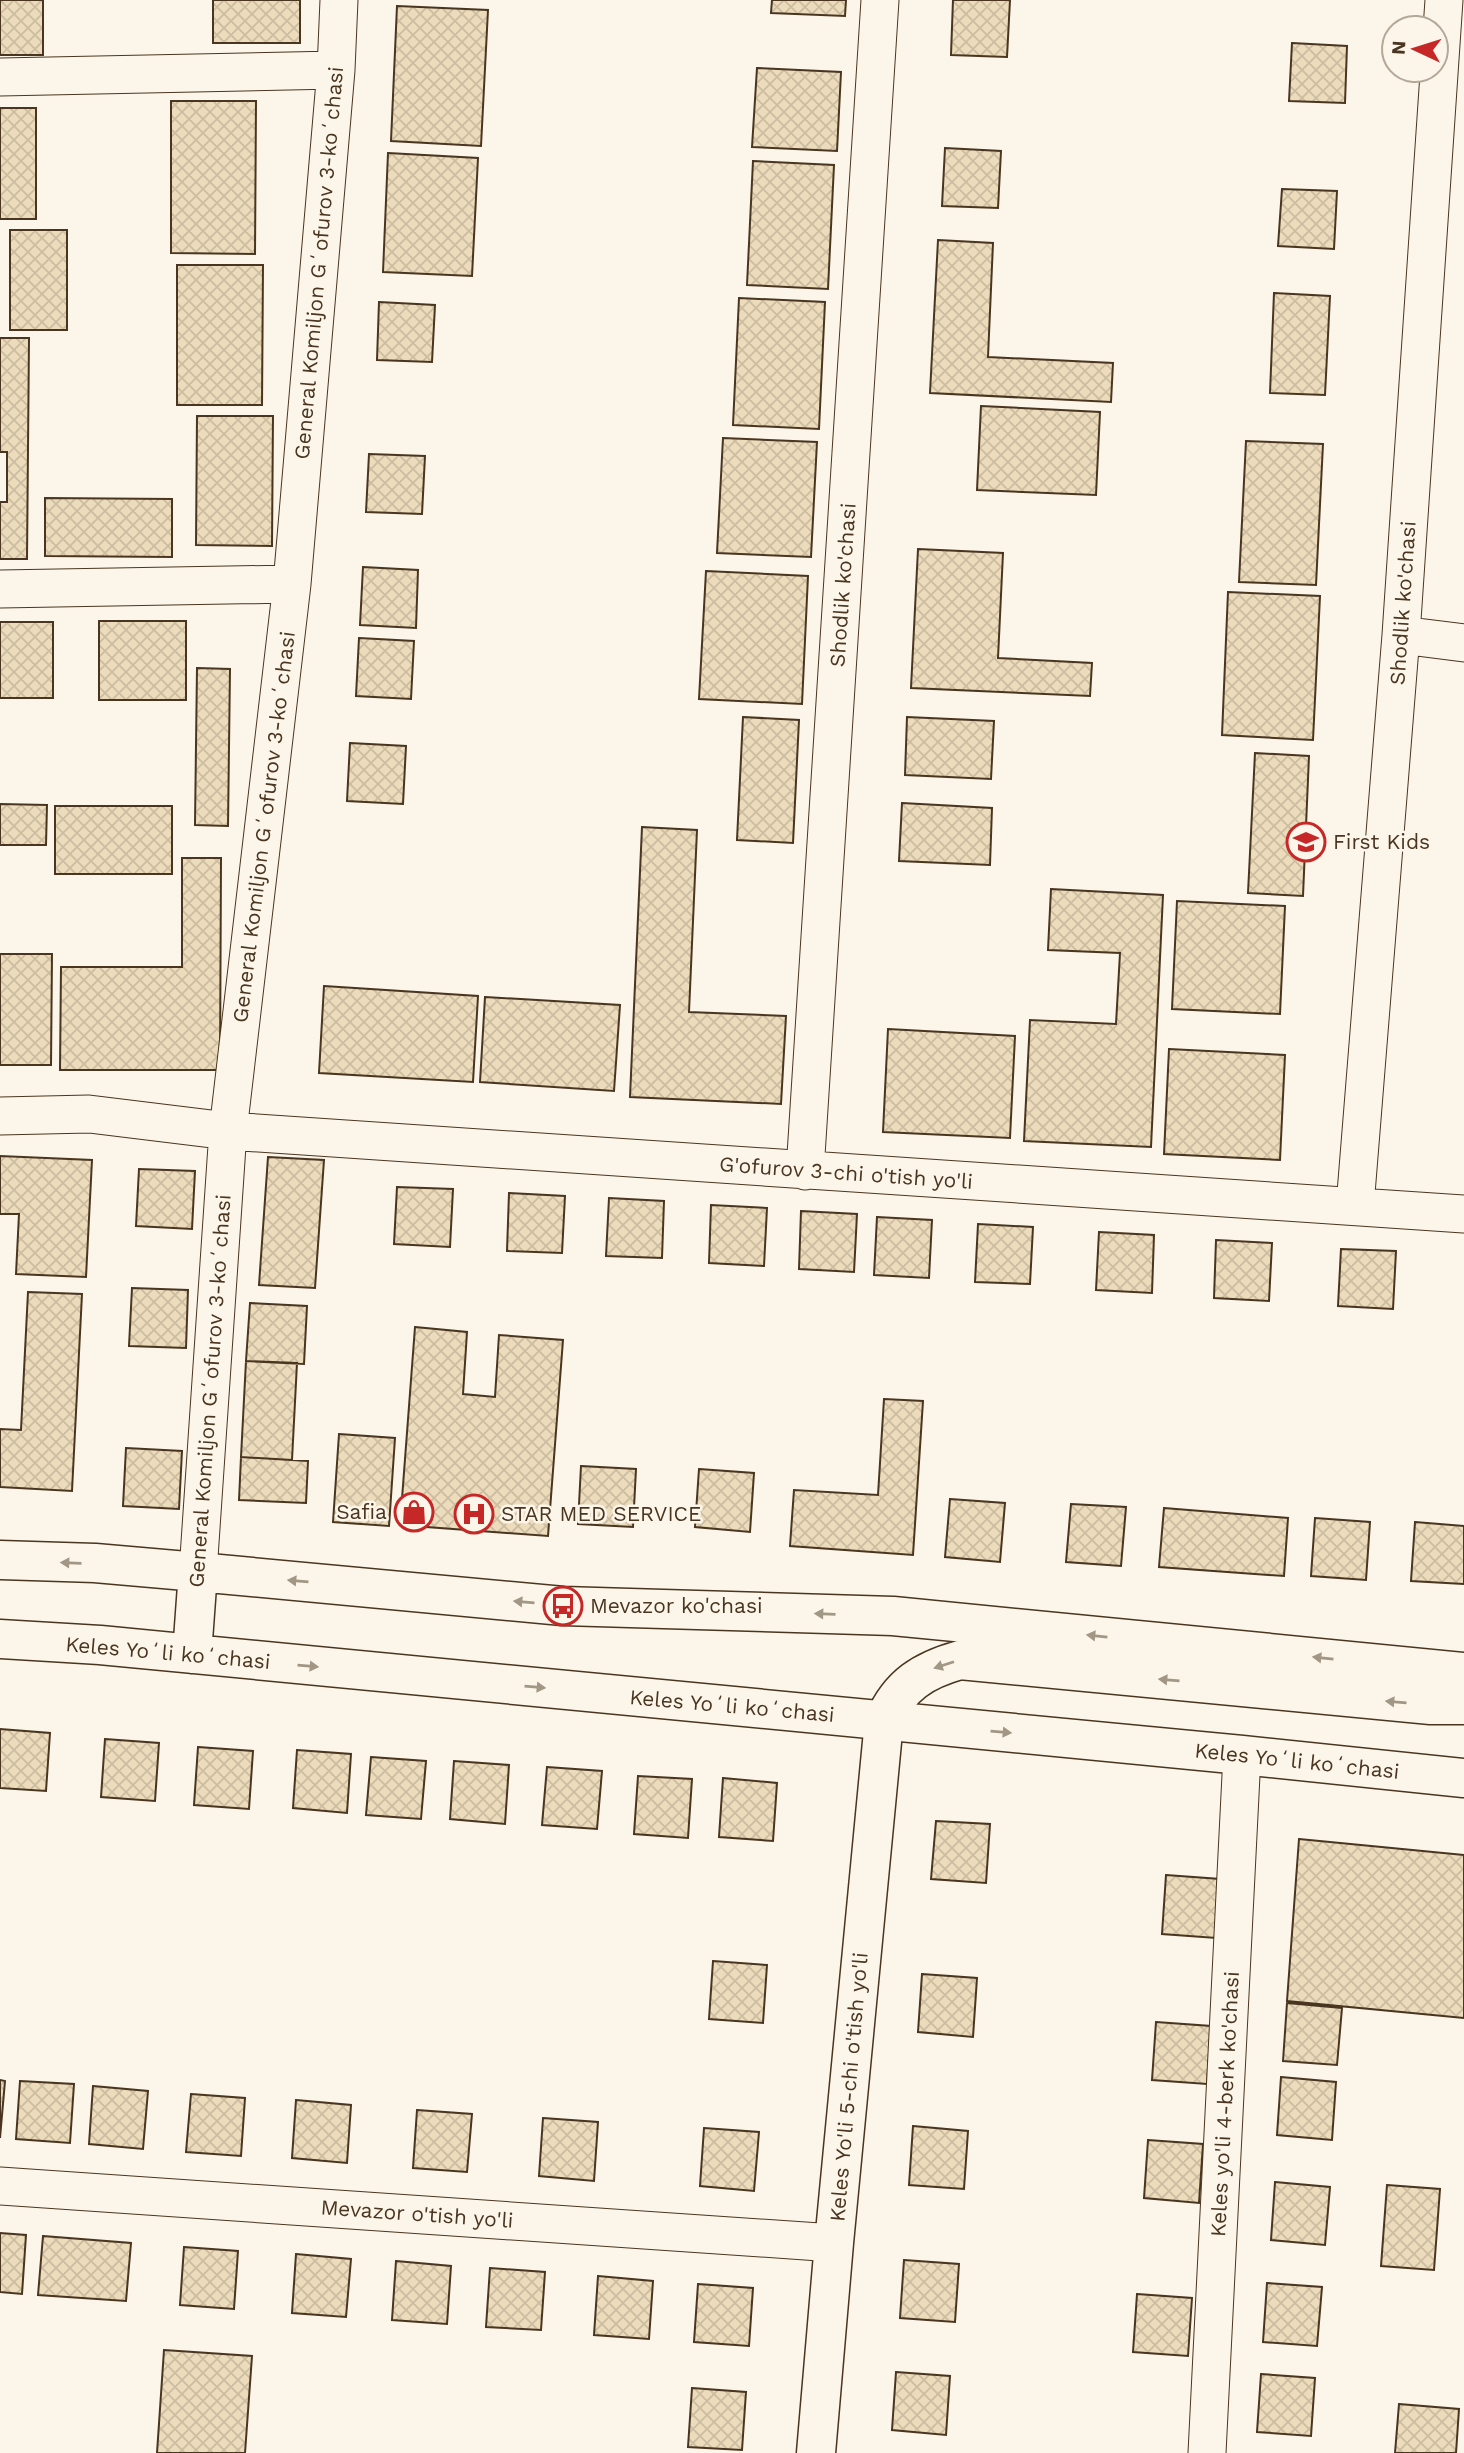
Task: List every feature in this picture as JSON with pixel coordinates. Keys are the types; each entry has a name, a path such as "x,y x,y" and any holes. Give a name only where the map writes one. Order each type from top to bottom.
{"main road":[{"path":"0,1560 95,1563 563,1606 893,1616 1464,1672"},
{"name":"General Komiljon Gʻofurov 3-koʻchasi","path":"192,1654 198,1572"},
{"name":"Keles Yoʻli koʻchasi","path":"0,1639 100,1645 1462,1778"},
{"path":"884,1721 890,1707 907,1685 931,1669 960,1660 1417,1704 1464,1705"},
{"name":"Keles Yo'li 5-chi o'tish yo'li","path":"816,2453 884,1721"}],"street":[{"name":"General Komiljon Gʻofurov 3-koʻchasi","path":"198,1572 228,1131 292,584 336,70 339,0"},
{"name":"Shodlik ko'chasi","path":"805,1171 880,0"},
{"name":"Shodlik ko'chasi","path":"1355,1206 1401,635 1444,0"},
{"path":"0,76 336,70"},
{"path":"0,589 292,584"},
{"path":"1401,635 1464,643"},
{"name":"G'ofurov 3-chi o'tish yo'li","path":"0,1116 89,1114 228,1131 1464,1214"},
{"name":"Keles yo'li 4-berk ko'chasi","path":"1208,2453 1242,1755"},
{"name":"Mevazor o'tish yo'li","path":"0,2186 834,2243"}],"building":[{"path":"0,0 43,0 43,55 0,55"},
{"path":"213,0 300,0 300,43 213,43"},
{"path":"772,0 846,0 845,16 771,13"},
{"path":"953,0 1010,0 1007,57 951,55"},
{"path":"397,6 488,10 481,146 391,141"},
{"path":"1292,43 1347,46 1345,103 1289,101"},
{"path":"757,68 841,72 837,151 752,147"},
{"path":"171,101 256,101 255,254 171,253"},
{"path":"0,108 36,108 36,219 0,219"},
{"path":"945,148 1001,151 998,208 942,206"},
{"path":"388,153 478,158 472,276 383,272"},
{"path":"753,161 834,165 828,289 747,285"},
{"path":"1282,189 1337,191 1334,249 1278,246"},
{"path":"10,230 67,230 67,330 10,330"},
{"path":"938,240 993,243 988,357 1113,363 1111,402 930,393"},
{"path":"177,265 263,265 262,405 177,405"},
{"path":"1274,293 1330,296 1325,395 1270,393"},
{"path":"739,298 825,302 819,429 733,425"},
{"path":"379,302 435,305 432,362 377,360"},
{"path":"0,338 29,338 27,559 0,559 0,502 7,502 7,452 0,452"},
{"path":"981,406 1100,412 1096,495 977,490"},
{"path":"197,416 273,416 272,546 196,545"},
{"path":"723,438 817,442 811,557 717,553"},
{"path":"1246,441 1323,444 1316,585 1239,582"},
{"path":"369,454 425,456 422,514 366,512"},
{"path":"45,498 172,499 172,557 45,556"},
{"path":"918,549 1003,553 998,658 1092,663 1090,696 911,688"},
{"path":"363,567 418,570 416,628 360,625"},
{"path":"706,571 808,576 802,704 699,699"},
{"path":"1228,592 1320,596 1313,740 1222,735"},
{"path":"99,621 186,621 186,700 99,700"},
{"path":"0,622 53,622 53,698 0,698"},
{"path":"359,638 414,641 411,699 356,696"},
{"path":"197,668 230,669 228,826 195,825"},
{"path":"743,717 799,720 793,843 737,840"},
{"path":"907,717 994,721 991,779 905,775"},
{"path":"350,743 406,746 403,804 347,801"},
{"path":"1255,753 1309,756 1303,896 1248,893"},
{"path":"902,803 992,808 990,865 899,861"},
{"path":"0,804 47,805 46,845 0,845"},
{"path":"55,806 172,806 172,874 55,874"},
{"path":"642,827 697,830 689,1012 786,1016 781,1104 630,1097"},
{"path":"182,858 221,858 220,1070 60,1070 61,967 182,967"},
{"path":"1051,889 1163,895 1151,1147 1024,1141 1030,1020 1116,1024 1120,953 1048,950"},
{"path":"1177,901 1285,906 1280,1014 1172,1009"},
{"path":"0,954 52,954 51,1065 0,1065"},
{"path":"324,986 478,996 473,1082 319,1073"},
{"path":"485,997 620,1005 614,1091 480,1082"},
{"path":"888,1029 1015,1036 1010,1138 883,1132"},
{"path":"1169,1049 1285,1055 1280,1160 1164,1154"},
{"path":"0,1156 92,1160 86,1277 16,1274 19,1214 0,1214"},
{"path":"268,1157 324,1160 315,1288 259,1285"},
{"path":"139,1169 195,1171 192,1229 136,1226"},
{"path":"397,1187 453,1189 450,1247 394,1244"},
{"path":"509,1193 565,1196 562,1253 507,1251"},
{"path":"609,1198 664,1201 662,1258 606,1256"},
{"path":"711,1205 767,1208 764,1266 709,1263"},
{"path":"801,1211 857,1214 854,1272 799,1269"},
{"path":"877,1217 932,1220 929,1278 874,1275"},
{"path":"978,1224 1033,1227 1030,1284 975,1282"},
{"path":"1099,1232 1154,1235 1152,1293 1096,1290"},
{"path":"1216,1240 1272,1243 1269,1301 1214,1298"},
{"path":"1341,1249 1396,1251 1393,1309 1338,1306"},
{"path":"132,1288 188,1290 186,1348 129,1346"},
{"path":"28,1292 82,1294 72,1491 0,1487 0,1429 21,1430"},
{"path":"250,1303 307,1306 304,1364 246,1361"},
{"path":"415,1327 467,1332 463,1394 495,1397 499,1335 563,1340 548,1536 400,1525"},
{"path":"246,1361 297,1363 292,1460 241,1457"},
{"path":"884,1399 923,1401 913,1555 790,1546 794,1490 878,1495"},
{"path":"339,1434 395,1438 389,1526 333,1522"},
{"path":"126,1448 182,1451 179,1509 123,1506"},
{"path":"241,1457 308,1461 306,1503 239,1500"},
{"path":"581,1466 636,1469 633,1527 578,1524"},
{"path":"699,1469 754,1473 750,1532 695,1527"},
{"path":"950,1499 1005,1503 1000,1562 945,1557"},
{"path":"1071,1504 1126,1507 1121,1566 1066,1562"},
{"path":"1164,1508 1288,1518 1284,1576 1159,1567"},
{"path":"1315,1518 1370,1522 1366,1580 1311,1576"},
{"path":"1415,1522 1464,1526 1464,1584 1411,1581"},
{"path":"0,1729 50,1733 46,1791 0,1788"},
{"path":"105,1739 159,1743 155,1801 101,1797"},
{"path":"198,1747 253,1751 249,1809 194,1805"},
{"path":"297,1750 351,1754 347,1813 293,1808"},
{"path":"371,1757 426,1761 421,1819 366,1815"},
{"path":"454,1761 509,1765 505,1824 450,1819"},
{"path":"547,1767 602,1771 597,1829 542,1825"},
{"path":"638,1776 692,1779 688,1838 634,1834"},
{"path":"723,1778 777,1783 773,1841 719,1837"},
{"path":"936,1821 990,1824 986,1883 931,1879"},
{"path":"1299,1839 1464,1855 1464,2018 1287,2001"},
{"path":"1166,1875 1220,1879 1216,1938 1162,1934"},
{"path":"713,1961 767,1965 763,2023 709,2019"},
{"path":"922,1974 977,1978 973,2037 918,2032"},
{"path":"1287,2003 1342,2008 1337,2065 1283,2061"},
{"path":"1156,2022 1211,2026 1207,2084 1152,2080"},
{"path":"1281,2077 1336,2082 1332,2140 1277,2135"},
{"path":"0,2080 5,2081 0,2138"},
{"path":"20,2081 74,2084 70,2143 16,2139"},
{"path":"93,2086 148,2091 143,2149 89,2144"},
{"path":"191,2094 245,2098 241,2156 186,2152"},
{"path":"296,2100 351,2105 347,2163 292,2158"},
{"path":"417,2110 472,2114 467,2172 413,2168"},
{"path":"543,2118 598,2122 594,2181 539,2176"},
{"path":"913,2126 968,2131 964,2189 909,2185"},
{"path":"704,2128 759,2132 754,2191 700,2186"},
{"path":"1148,2140 1203,2144 1199,2203 1144,2198"},
{"path":"1275,2182 1330,2187 1325,2245 1271,2240"},
{"path":"1387,2185 1440,2189 1434,2270 1381,2266"},
{"path":"0,2233 26,2235 22,2294 0,2292"},
{"path":"43,2236 131,2243 126,2301 38,2295"},
{"path":"184,2247 238,2251 234,2309 180,2305"},
{"path":"296,2254 351,2259 346,2317 292,2313"},
{"path":"904,2260 959,2264 955,2322 900,2318"},
{"path":"396,2261 451,2266 447,2324 392,2320"},
{"path":"490,2268 545,2272 541,2330 486,2327"},
{"path":"598,2276 653,2281 649,2339 594,2335"},
{"path":"1267,2283 1322,2287 1317,2346 1263,2342"},
{"path":"698,2284 753,2288 749,2346 694,2342"},
{"path":"1137,2294 1192,2298 1188,2356 1133,2352"},
{"path":"164,2350 252,2356 245,2453 157,2453"},
{"path":"896,2372 950,2376 946,2435 892,2430"},
{"path":"1261,2374 1315,2378 1311,2436 1257,2432"},
{"path":"692,2388 746,2392 742,2450 688,2447"},
{"path":"1399,2404 1459,2409 1456,2453 1395,2453"}],"place":[{"name":"First Kids","path":"1306,842"},
{"name":"Safia","path":"414,1512"},
{"name":"STAR MED SERVICE","path":"474,1514"},
{"name":"Mevazor ko'chasi","path":"563,1606"}]}
